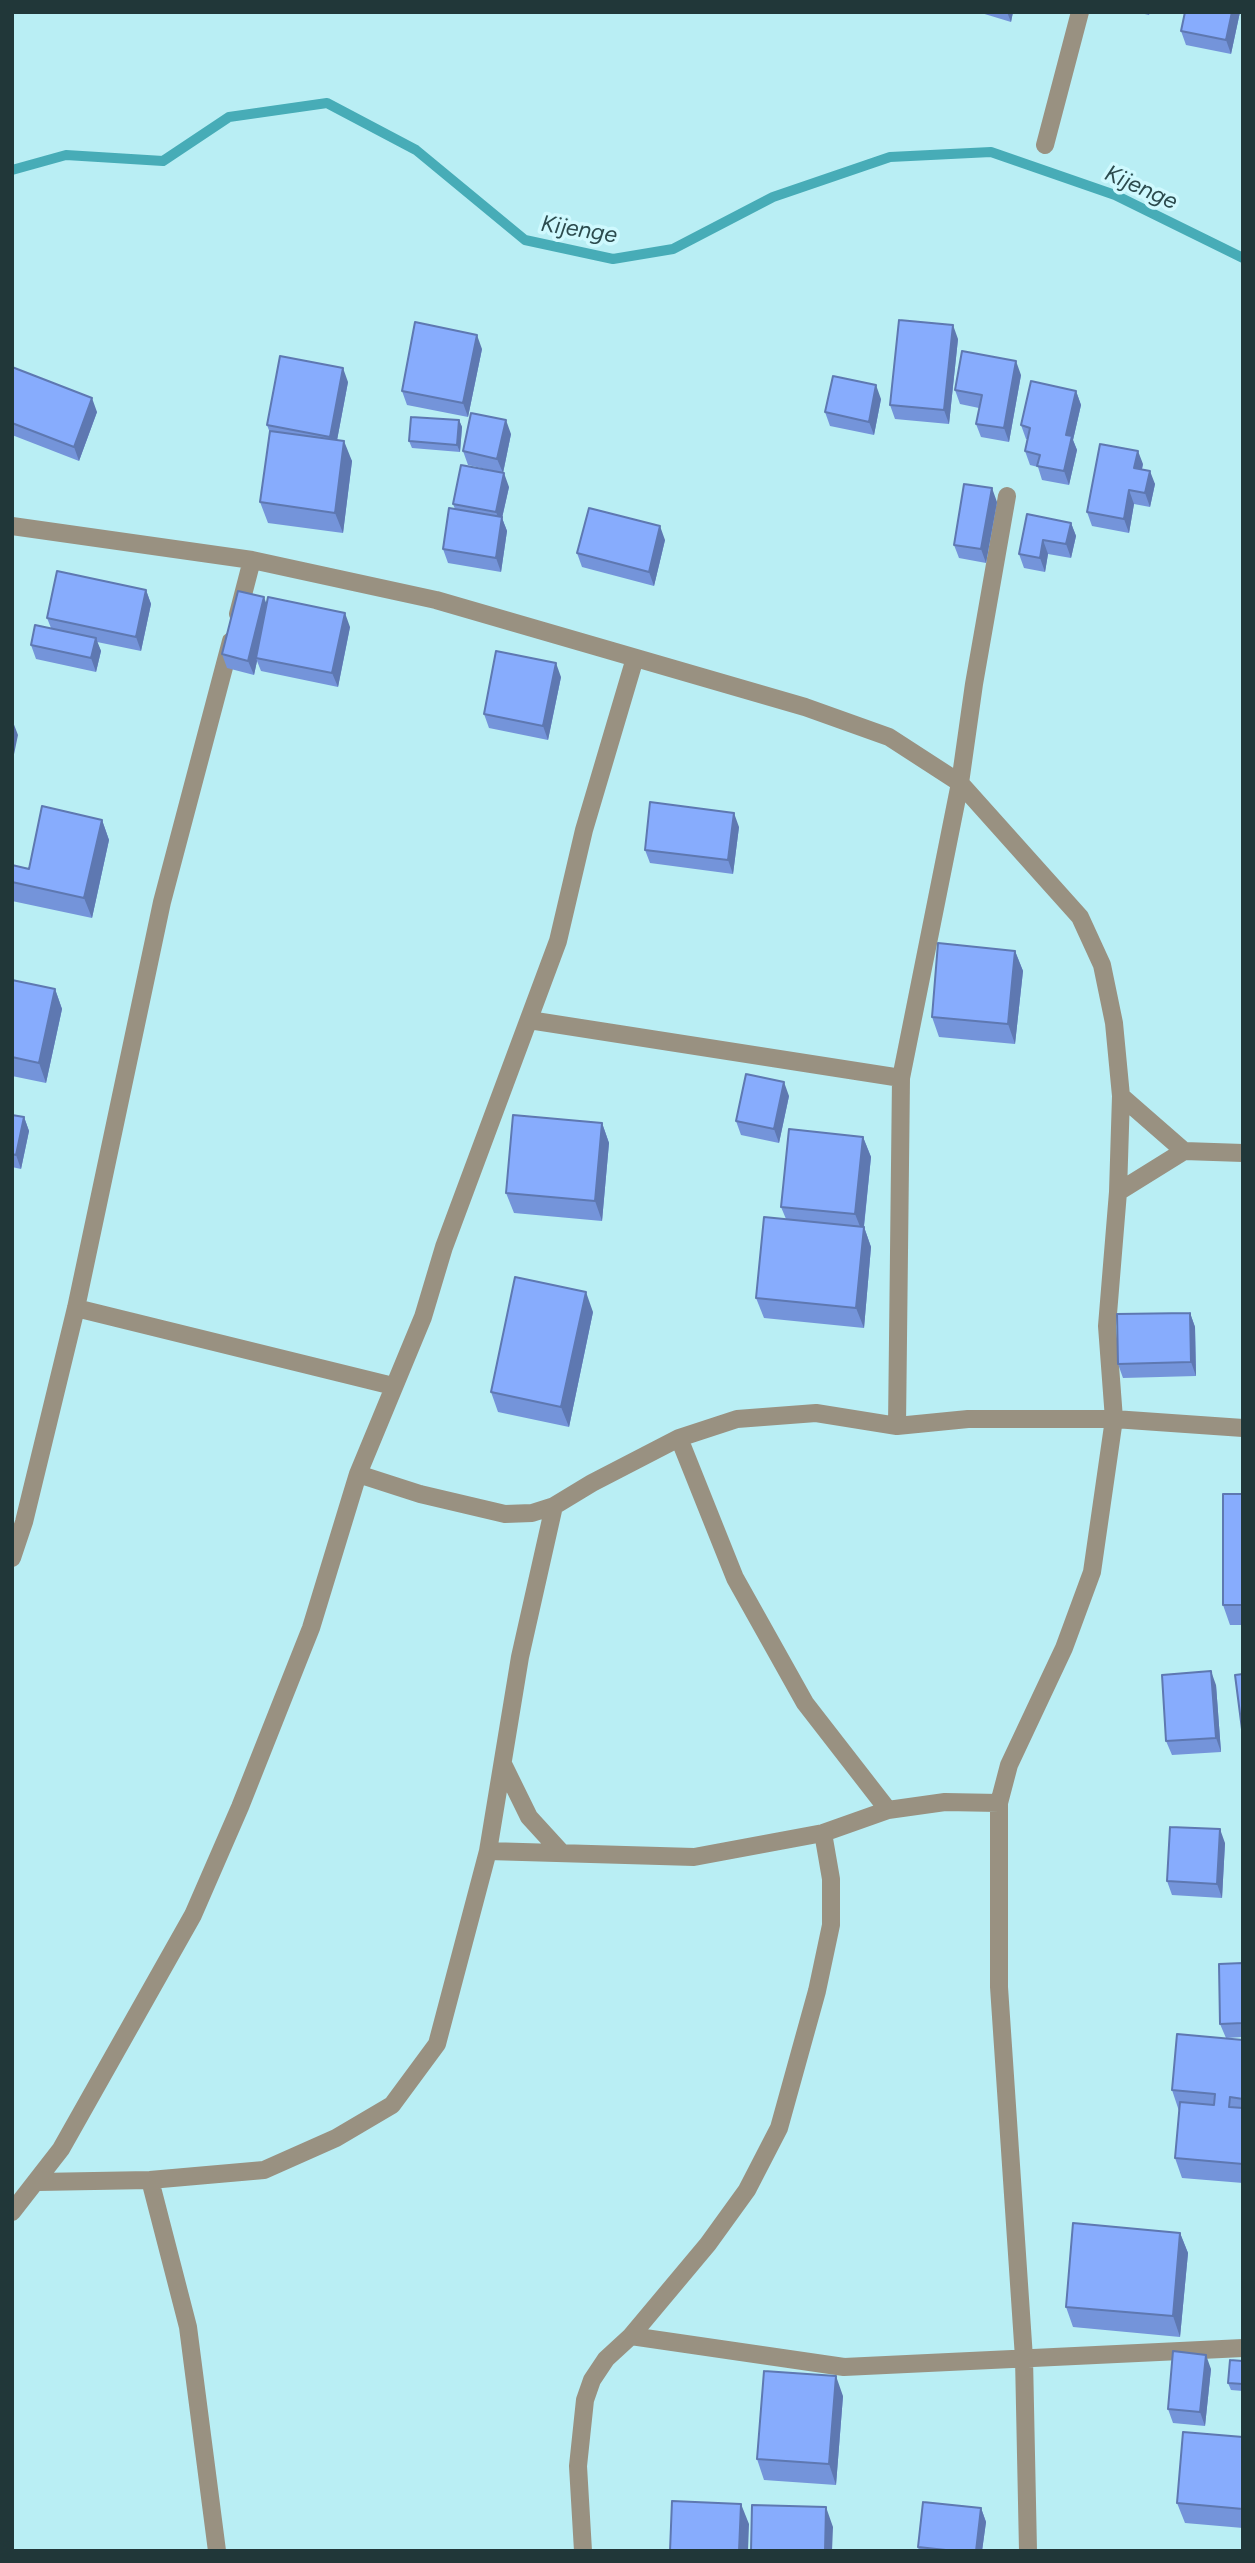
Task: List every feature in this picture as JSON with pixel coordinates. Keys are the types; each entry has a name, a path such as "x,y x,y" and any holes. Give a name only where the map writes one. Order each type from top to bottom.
{"street":[{"path":"1045,145 1080,12"},
{"path":"897,1426 901,1078 960,783 974,684 1007,496"},
{"path":"12,526 252,560 436,600 805,707 890,737 960,783 1080,917 1102,965 1114,1023 1121,1096 1118,1192 1107,1326 1114,1419 1091,1572 1064,1648 1009,1765 999,1803 999,1987 1024,2358 1027,2551"},
{"path":"12,1558 24,1522 76,1308 162,902 252,560"},
{"path":"12,2211 38,2182 61,2150 193,1915 240,1807 311,1628 358,1474 422,1317 444,1247 558,941 584,830 635,658"},
{"path":"530,1020 901,1078"},
{"path":"1121,1096 1184,1151"},
{"path":"1118,1192 1184,1151 1243,1153"},
{"path":"76,1308 393,1386"},
{"path":"358,1474 505,1514 532,1513 554,1506 679,1438 737,1419 816,1413 897,1426 968,1419 1114,1419 1243,1428"},
{"path":"679,1438 735,1578 805,1703 888,1810"},
{"path":"38,2182 150,2180 264,2170 336,2138 393,2105 437,2044 488,1851 520,1657 554,1506"},
{"path":"503,1764 529,1817 561,1852"},
{"path":"488,1851 694,1857 823,1832 888,1810 945,1802 999,1803"},
{"path":"583,2551 578,2466 585,2400 606,2359 631,2336 747,2190 779,2128 817,1992 831,1925 831,1879 823,1832"},
{"path":"150,2180 188,2327 217,2551"},
{"path":"631,2336 844,2367 1243,2348"}],"building":[{"path":"1185,12 1232,12 1226,40 1181,31"},
{"path":"899,320 953,325 944,410 890,405"},
{"path":"415,322 477,335 463,403 402,391"},
{"path":"962,351 1016,361 1004,428 976,424 982,395 955,390"},
{"path":"280,356 343,368 330,437 267,425"},
{"path":"12,367 92,398 74,447 12,423"},
{"path":"833,376 876,385 869,422 825,412"},
{"path":"1031,381 1076,391 1066,435 1072,436 1064,471 1037,466 1040,455 1025,451 1030,428 1021,425"},
{"path":"471,413 506,420 497,459 463,451"},
{"path":"411,417 459,420 457,445 409,441"},
{"path":"270,431 344,441 335,513 260,502"},
{"path":"1100,444 1138,451 1134,468 1150,471 1145,493 1129,490 1124,519 1087,512"},
{"path":"461,465 504,473 496,512 453,504"},
{"path":"964,484 992,488 981,549 954,545"},
{"path":"449,508 502,517 496,558 443,549"},
{"path":"589,508 660,526 649,572 577,553"},
{"path":"1027,514 1071,523 1066,544 1043,540 1040,558 1019,554"},
{"path":"57,571 146,590 136,637 47,618"},
{"path":"238,591 264,597 248,661 222,654"},
{"path":"268,597 345,613 332,673 256,658"},
{"path":"35,625 96,638 91,658 31,645"},
{"path":"496,651 556,663 543,726 484,714"},
{"path":"650,802 734,813 728,860 645,850"},
{"path":"42,806 102,820 84,898 12,882 12,865 29,869"},
{"path":"938,943 1015,951 1008,1024 932,1017"},
{"path":"12,980 55,989 39,1063 12,1057"},
{"path":"746,1074 784,1082 774,1129 736,1121"},
{"path":"12,1115 24,1117 16,1155 12,1154"},
{"path":"513,1115 602,1123 595,1201 506,1193"},
{"path":"789,1129 863,1137 855,1214 781,1207"},
{"path":"764,1217 864,1227 856,1308 756,1298"},
{"path":"515,1277 586,1292 561,1407 491,1392"},
{"path":"1190,1313 1191,1362 1118,1364 1117,1314"},
{"path":"1223,1494 1243,1494 1243,1605 1223,1605"},
{"path":"1211,1671 1216,1738 1166,1741 1162,1675"},
{"path":"1243,1674 1243,1737 1235,1675"},
{"path":"1170,1827 1220,1829 1217,1884 1167,1881"},
{"path":"1243,1963 1243,2023 1220,2024 1219,1964"},
{"path":"1177,2034 1243,2040 1243,2099 1230,2097 1229,2107 1243,2108 1243,2164 1175,2158 1180,2102 1214,2105 1215,2094 1172,2090"},
{"path":"1073,2223 1180,2233 1173,2316 1066,2307"},
{"path":"1173,2351 1206,2355 1200,2412 1168,2409"},
{"path":"1230,2360 1243,2361 1243,2384 1228,2383"},
{"path":"764,2371 836,2376 829,2464 757,2459"},
{"path":"1183,2432 1243,2437 1243,2509 1177,2503"},
{"path":"672,2501 741,2504 739,2551 670,2551"},
{"path":"923,2502 981,2508 976,2551 918,2547"},
{"path":"752,2505 826,2507 825,2551 751,2551"}],"waterway":[{"name":"Kijenge","path":"12,170 66,155 163,161 229,117 327,103 416,150 525,240 613,259 673,249 773,197 890,157 991,152 1115,195 1243,258"}]}
